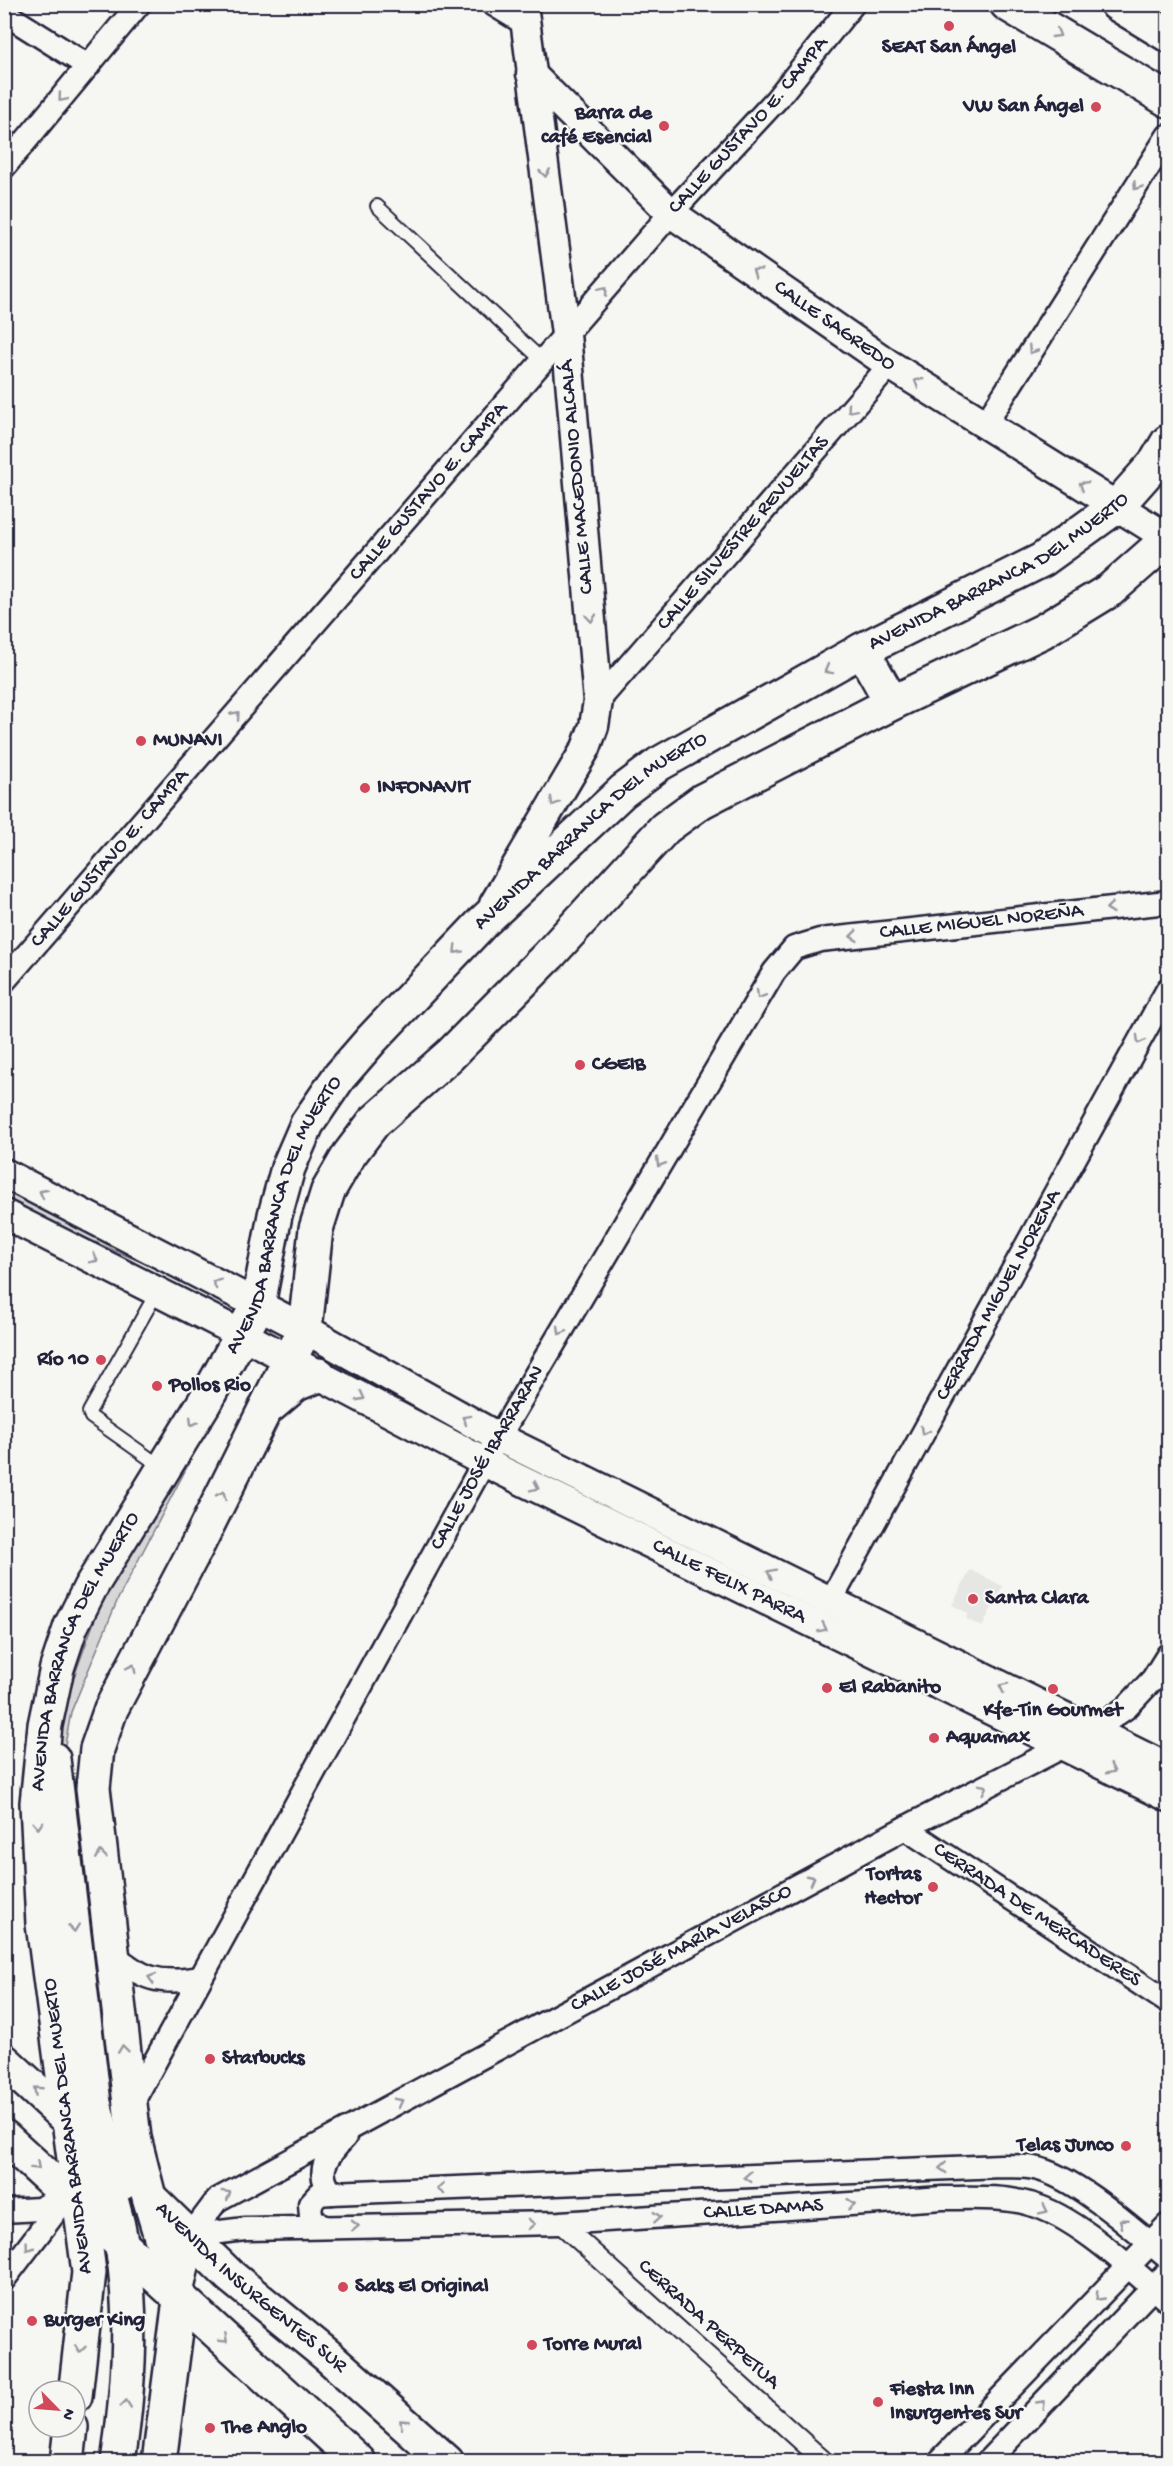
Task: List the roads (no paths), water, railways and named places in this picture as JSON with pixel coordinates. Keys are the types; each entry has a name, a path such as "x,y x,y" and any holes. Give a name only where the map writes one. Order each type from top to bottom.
{"main road":[{"path":"1007,4 1168,100"},
{"path":"1117,4 1168,35"},
{"name":"AVENIDA BARRANCA DEL MUERTO","path":"77,2379 89,2272 75,2202 74,2137 44,1924 37,1803 45,1725 57,1668 71,1626 90,1588 164,1469 243,1335 258,1305 275,1215 288,1168 307,1124 339,1077 483,922 623,790 659,765 862,650 1042,560 1117,507 1168,442"},
{"name":"AVENIDA BARRANCA DEL MUERTO","path":"159,2462 180,2300 149,2197 130,2107 93,1788 97,1749 111,1709 305,1329 316,1229 328,1191 349,1155 374,1122 458,1046 549,955 665,828 702,801 892,703 1043,631 1110,590 1168,539"},
{"path":"862,650 892,703"},
{"path":"261,1417 277,1398 319,1375"},
{"path":"45,1725 56,1771 94,2103 108,2157 180,2300"},
{"name":"AVENIDA INSURGENTES SUR","path":"4,2061 74,2137 108,2157 230,2276 328,2356 447,2462"},
{"path":"4,2137 359,2462"},
{"path":"74,2137 105,2178 115,2211 126,2285 129,2368 118,2462"},
{"path":"67,2462 70,2439"}],"street":[{"path":"4,167 139,4"},
{"path":"493,4 523,14"},
{"name":"CALLE GUSTAVO E. CAMPA","path":"4,981 670,213 776,100 853,4"},
{"path":"4,13 88,66"},
{"name":"CALLE MACEDONIO ALCALÁ","path":"483,922 586,748 594,726 598,701 566,334 523,14"},
{"name":"CALLE SAGREDO","path":"531,74 670,213 890,365 1168,539"},
{"path":"986,423 1168,136"},
{"name":"CALLE SILVESTRE REVUELTAS","path":"598,701 890,365"},
{"name":"CALLE MIGUEL NOREÑA","path":"794,948 820,940 1168,902"},
{"name":"CALLE JOSÉ IBARRARÁN","path":"130,2107 498,1437 774,972 794,948"},
{"name":"CERRADA MIGUEL NOREÑA","path":"830,1602 1168,989"},
{"name":"CALLE FELIX PARRA","path":"4,1173 305,1329 498,1437 1168,1768"},
{"name":"CALLE FELIX PARRA","path":"4,1214 243,1335 484,1462 1168,1797"},
{"name":"CALLE JOSÉ MARÍA VELASCO","path":"193,2239 202,2218 217,2200 905,1828 1093,1731 1127,1707 1154,1679 1168,1655"},
{"name":"CERRADA DE MERCADERES","path":"905,1828 1168,2002"},
{"path":"112,1953 130,1969 152,1979 175,1982 199,1978"},
{"path":"333,2193 323,2178 325,2161 356,2126"},
{"name":"CALLE DAMAS","path":"325,2226 319,2225 310,2216 310,2204 319,2194 1001,2166 1035,2169 1061,2179 1092,2198 1168,2258"},
{"path":"547,2186 560,2223"},
{"name":"CALLE DAMAS","path":"193,2239 230,2230 325,2226 560,2223 943,2198 997,2199 1031,2204 1054,2215 1082,2231 1128,2267 1163,2287"},
{"path":"4,2211 39,2209 75,2202"},
{"path":"4,2279 75,2202"},
{"name":"CERRADA PERPETUA","path":"560,2223 825,2462"},
{"path":"939,2462 1168,2225"},
{"path":"180,2300 193,2239"},
{"path":"987,2462 1163,2287"}],"lane":[{"path":"377,206 543,361"},
{"path":"157,1291 89,1412 91,1417 164,1469"}],"place":[{"name":"SEAT San Ángel","path":"949,26"},
{"name":"VW San Ángel","path":"1096,107"},
{"name":"Barra de café Esencial","path":"664,126"},
{"name":"MUNAVI","path":"141,741"},
{"name":"INFONAVIT","path":"365,788"},
{"name":"CGEIB","path":"580,1065"},
{"name":"Río 10","path":"101,1360"},
{"name":"Pollos Rio","path":"157,1386"},
{"name":"Santa Clara","path":"973,1599"},
{"name":"El Rabanito","path":"827,1688"},
{"name":"Kfe-Tin Gourmet","path":"1053,1689"},
{"name":"Aquamax","path":"934,1738"},
{"name":"Tortas Hector","path":"933,1887"},
{"name":"Starbucks","path":"210,2059"},
{"name":"Telas Junco","path":"1126,2146"},
{"name":"Saks El Original","path":"343,2287"},
{"name":"Burger King","path":"32,2321"},
{"name":"Torre Mural","path":"532,2345"},
{"name":"Fiesta Inn Insurgentes Sur","path":"878,2402"},
{"name":"The Anglo","path":"210,2428"}]}
